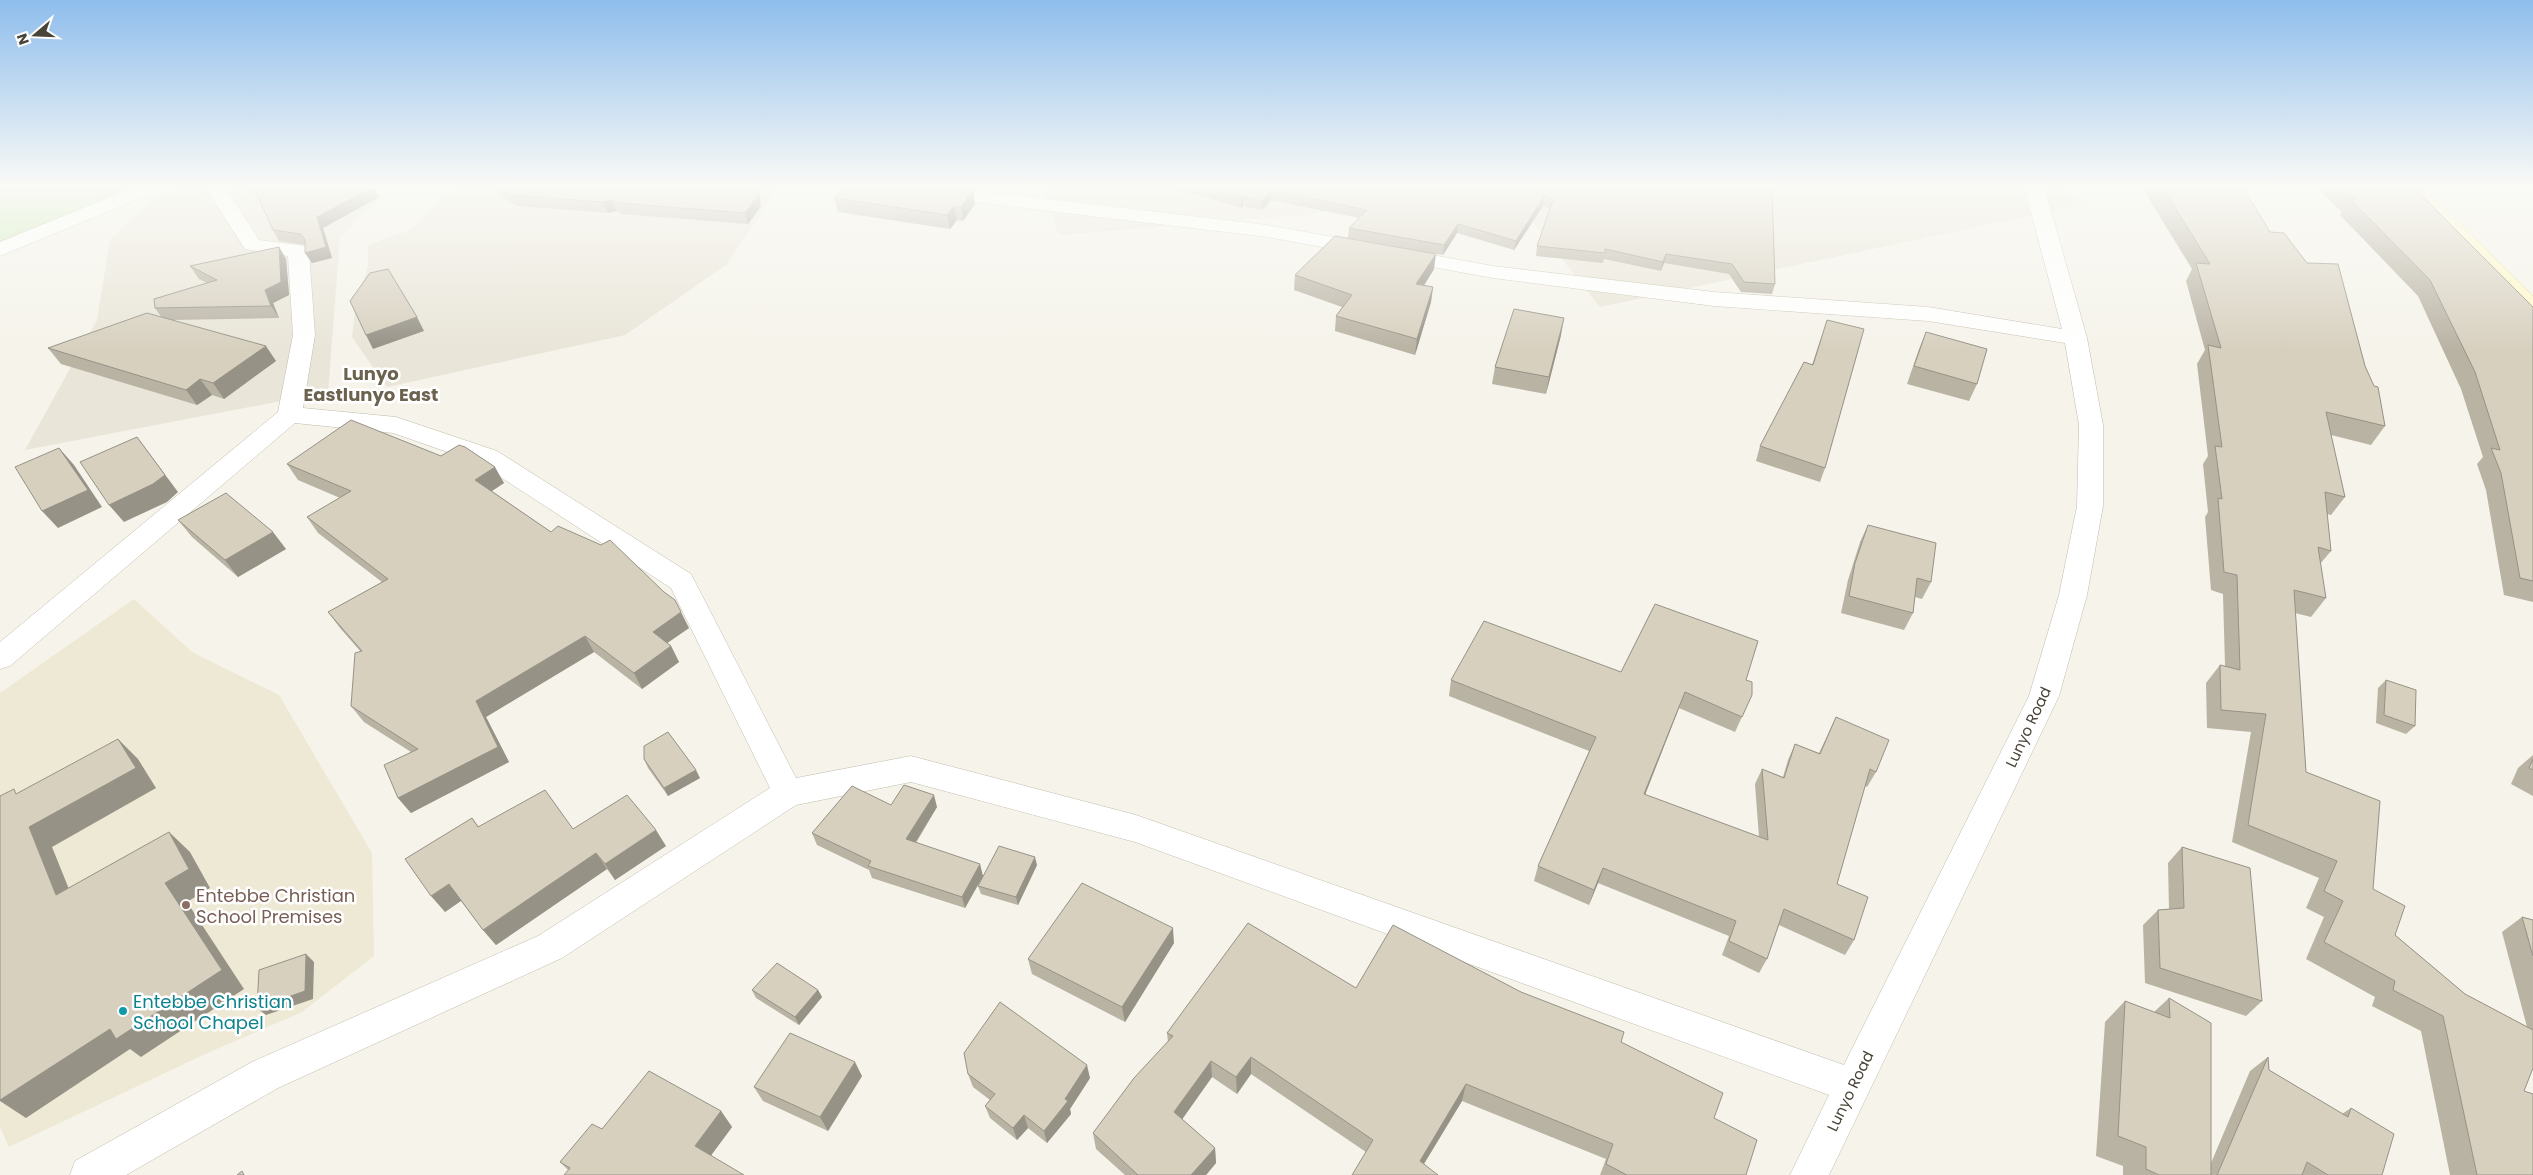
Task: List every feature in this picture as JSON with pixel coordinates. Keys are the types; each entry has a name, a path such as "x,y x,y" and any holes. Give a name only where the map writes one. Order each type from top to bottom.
{"street":[{"path":"0,250 22,241"},
{"path":"0,658 290,415 304,335 298,251 252,244 250,241"},
{"path":"1322,241 1493,272 1714,299 1928,314 2076,338"},
{"name":"Lunyo Road","path":"1809,1175 2044,696 2073,595 2090,506 2091,424 2076,338 2049,241"},
{"path":"2466,241 2533,309"},
{"path":"290,415 396,425 488,457 681,581 788,793"},
{"path":"88,1175 265,1075 550,947 788,793 911,769 1136,829 1853,1086"}],"shaded area":[{"path":"110,241 340,241 328,392 25,450 97,320"},
{"path":"379,241 743,241 726,265 625,335 387,387 352,337 356,306 368,265 368,245"},
{"path":"1548,241 1911,241 1600,307"},
{"name":"Entebbe Christian School Premises","path":"134,599 192,652 279,695 372,853 374,956 302,1012 203,1055 9,1147 0,1127 0,693"}],"green space":[{"path":"0,241 10,241 0,245"}],"building":[{"path":"305,241 324,241 326,247 305,253"},
{"path":"1330,241 1362,241 1436,254 1416,284 1433,287 1417,339 1336,316 1352,295 1295,275"},
{"path":"1421,241 1447,241 1444,245"},
{"path":"1539,241 1774,241 1775,284 1744,282 1732,264 1666,254 1663,262 1605,249 1605,253 1537,246"},
{"path":"2196,241 2290,241 2307,263 2338,264 2365,366 2374,386 2378,387 2385,426 2326,412 2345,497 2325,492 2331,551 2318,547 2326,598 2294,590 2306,772 2380,801 2373,889 2405,906 2395,935 2465,994 2533,1030 2533,1068 2524,1091 2533,1094 2533,1175 2477,1175 2443,1016 2393,990 2395,981 2324,942 2343,901 2324,891 2337,861 2248,825 2266,714 2221,710 2220,665 2240,670 2237,575 2224,572 2218,498 2222,499 2215,446 2222,447 2208,345 2221,348 2196,263 2210,264"},
{"path":"2391,241 2467,241 2533,307 2533,581 2520,578 2501,473 2491,448 2500,450 2475,372 2430,280"},
{"path":"279,247 281,282 265,290 271,306 155,308 154,299 217,280 190,266"},
{"path":"388,269 417,317 366,335 350,301 370,273"},
{"path":"1514,309 1564,318 1549,377 1495,367"},
{"path":"147,313 266,346 213,383 200,379 186,390 48,348"},
{"path":"1827,320 1864,329 1825,468 1760,446 1804,362 1813,365"},
{"path":"1926,332 1987,349 1977,384 1914,366"},
{"path":"351,420 441,456 459,445 465,447 495,467 475,480 551,532 558,526 601,545 610,540 664,592 675,600 681,612 653,632 671,646 634,673 585,636 476,701 498,747 398,798 384,765 418,749 351,706 355,653 362,651 328,612 388,579 307,517 351,491 287,464"},
{"path":"137,437 165,475 153,484 109,505 80,462"},
{"path":"59,448 88,490 42,511 15,467"},
{"path":"226,493 273,532 225,560 178,520"},
{"path":"1868,525 1936,543 1931,582 1917,578 1913,613 1849,596 1855,563"},
{"path":"1655,604 1758,641 1746,680 1752,682 1752,695 1742,717 1685,692 1644,794 1768,840 1762,769 1784,778 1795,744 1820,754 1836,717 1889,740 1876,772 1870,769 1837,884 1868,897 1854,940 1784,909 1767,959 1729,941 1736,921 1603,868 1594,890 1538,866 1596,737 1451,680 1484,621 1621,672"},
{"path":"2386,680 2416,690 2415,726 2384,715"},
{"path":"668,732 696,770 664,788 644,759 644,746"},
{"path":"118,739 136,768 29,827 56,895 169,832 189,869 165,883 222,970 116,1039 110,1029 0,1100 0,796 14,789 16,794"},
{"path":"2533,759 2533,770 2529,768"},
{"path":"904,785 934,795 906,839 980,864 962,897 868,866 871,861 812,833 852,786 891,805"},
{"path":"545,790 573,829 627,795 656,830 605,864 596,853 483,930 449,884 431,896 405,859 472,818 478,827"},
{"path":"999,846 1035,857 1016,897 978,886"},
{"path":"2182,847 2250,868 2262,1001 2160,968 2158,910 2184,908"},
{"path":"1082,883 1173,928 1122,1007 1028,959"},
{"path":"2522,917 2533,920 2533,956"},
{"path":"1248,923 1356,988 1393,925 1521,992 1624,1032 1621,1042 1723,1093 1714,1118 1757,1140 1746,1175 1627,1175 1606,1164 1613,1144 1466,1084 1420,1161 1438,1175 1352,1175 1373,1140 1251,1057 1236,1077 1211,1061 1174,1112 1215,1148 1191,1175 1138,1175 1093,1133 1134,1078 1173,1036 1167,1033"},
{"path":"306,954 305,991 257,1008 259,970"},
{"path":"777,963 818,990 795,1017 752,990"},
{"path":"2169,998 2211,1023 2211,1175 2159,1175 2146,1169 2146,1147 2118,1136 2125,1001 2170,1018"},
{"path":"1000,1002 1087,1065 1065,1099 1068,1101 1044,1131 1024,1115 1013,1128 985,1106 995,1094 968,1074 964,1053"},
{"path":"790,1033 855,1062 820,1117 754,1087"},
{"path":"2268,1057 2269,1070 2348,1117 2351,1108 2394,1134 2382,1175 2328,1175 2307,1162 2302,1175 2217,1175"},
{"path":"649,1071 721,1111 695,1146 744,1175 564,1175 570,1168 560,1162 592,1124 602,1129"}],"place":[{"name":"Entebbe Christian School Premises","path":"186,905"},
{"name":"Entebbe Christian School Chapel","path":"123,1011"}],"district":[{"name":"Lunyo Eastlunyo East","path":"371,383"}]}
